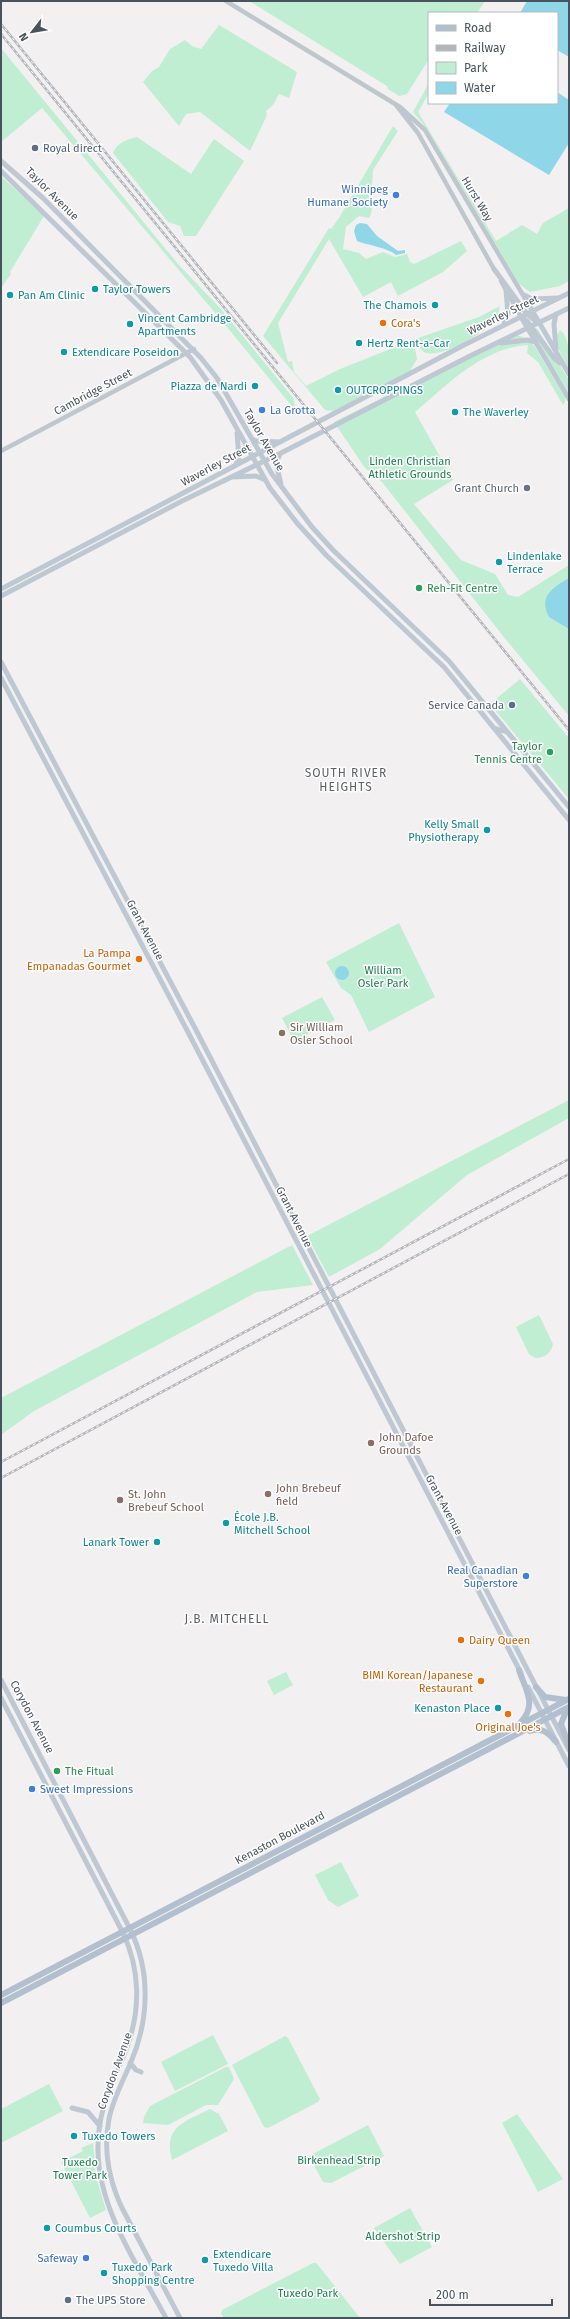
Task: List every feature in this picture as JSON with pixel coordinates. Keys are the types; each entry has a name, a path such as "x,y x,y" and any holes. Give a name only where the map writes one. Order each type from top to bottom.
{"main road":[{"name":"Taylor Avenue","path":"1,160 43,198 194,349 217,378 259,453 283,489 327,544 449,661 569,807"},
{"name":"Taylor Avenue","path":"1,171 186,353 221,400 264,479 312,542 432,655 569,820"},
{"path":"494,269 527,314 539,323"},
{"path":"504,325 508,314 506,290"},
{"name":"Waverley Street","path":"1,589 504,325 569,293"},
{"path":"524,295 532,298 561,297"},
{"name":"Waverley Street","path":"1,596 229,477 281,453 494,344 569,308"},
{"path":"533,312 569,374"},
{"path":"556,314 554,324 556,352"},
{"path":"521,317 554,358 564,366"},
{"path":"530,328 536,342 569,399"},
{"path":"494,344 527,340 536,342"},
{"path":"236,465 239,458 237,430"},
{"path":"250,437 256,442 280,442"},
{"path":"281,453 276,463 283,489"},
{"path":"229,477 256,476 264,479"},
{"name":"Grant Avenue","path":"1,662 196,1030 569,1750"},
{"name":"Grant Avenue","path":"1,678 569,1766"},
{"path":"518,1725 528,1713 531,1704 519,1670"},
{"name":"Corydon Avenue","path":"1,1680 131,1931 143,1971 146,1994 144,2018 130,2063 112,2106 109,2120 107,2151 114,2190 180,2318"},
{"path":"536,1687 545,1697 554,1700 568,1700"},
{"name":"Corydon Avenue","path":"1,1698 124,1935 134,1967 137,2002 133,2028 104,2103 98,2151 105,2193 119,2230 166,2318"},
{"name":"Kenaston Boulevard","path":"1,2002 131,1931 518,1725 568,1700"},
{"path":"568,1707 561,1724 569,1746"},
{"name":"Kenaston Boulevard","path":"131,1931 568,1707"},
{"path":"508,1739 538,1729 548,1732 556,1742"},
{"name":"Kenaston Boulevard","path":"1,1995 124,1935"},
{"path":"130,2063 136,2070 141,2072"},
{"path":"119,2066 127,2070"},
{"path":"104,2103 112,2106"},
{"path":"72,2108 88,2112 100,2127"}],"street":[{"name":"Hurst Way","path":"226,1 408,112 425,130 533,312"},
{"name":"Hurst Way","path":"396,105 418,133 521,317"},
{"name":"Cambridge Street","path":"1,452 194,349"},
{"path":"494,728 507,732"}],"green space":[{"path":"249,1 485,1 478,12 428,12 428,61 407,94 399,96 388,89 387,86"},
{"path":"219,25 297,72 289,98 279,94 273,105 266,111 267,115 250,151 200,112 186,114 179,126 143,82 152,71 159,67 170,49 185,40 192,46 201,49"},
{"path":"1,48 178,264 220,308 294,399 295,410 42,108 1,142"},
{"path":"428,85 428,95 418,112 496,241 522,225 537,234 543,223 569,208 569,281 560,286 530,292 519,284 428,130 413,112"},
{"path":"393,126 398,131 373,170 372,187 367,192 370,198 371,215 369,218 359,216 346,227 343,249 359,253 366,259 383,252 395,257 407,254 410,262 414,264 461,241 467,251 443,272 398,296 391,282 363,297 329,239 278,323 288,362 292,361 294,372 306,386 340,369 408,342 415,349 417,359 410,371 334,411 325,410 263,336 329,228 331,229 339,218"},
{"path":"137,137 191,174 214,139 244,161 196,236 184,236 180,226 168,222 113,153 117,146 126,140"},
{"path":"1,176 44,216 10,272 11,274 1,288"},
{"path":"500,306 498,316 485,324 478,334 464,343 433,353 425,352 420,348 418,338 479,317"},
{"path":"537,328 569,380 569,393 533,334 532,331"},
{"path":"560,330 566,337 569,353 569,369 558,348 557,336"},
{"name":"Linden Christian Athletic Grounds","path":"517,335 528,339 535,347 565,397 565,402 563,405 538,362 527,353 528,345 511,348 496,353 467,369 453,379 415,412 453,480 414,504 461,560 495,574 508,595 518,597 569,565 569,716 503,636 382,482 365,468 334,422 502,338"},
{"name":"Taylor Tennis Centre","path":"520,679 569,738 569,799 490,704"},
{"name":"William Osler Park","path":"399,923 435,997 369,1032 351,995 341,988 326,962"},
{"path":"322,997 335,1020 294,1041 282,1018"},
{"path":"569,1100 569,1118 467,1175 380,1249 329,1277 307,1236"},
{"path":"292,1245 313,1285 257,1292 34,1411 1,1435 1,1398"},
{"path":"539,1315 553,1344 551,1350 547,1354 542,1357 535,1358 529,1354 516,1327"},
{"path":"286,1672 293,1685 274,1695 267,1681"},
{"path":"341,1862 359,1896 338,1907 328,1900 315,1875"},
{"path":"213,2035 228,2064 175,2091 161,2062"},
{"path":"285,2036 288,2038 320,2099 318,2102 268,2128 264,2127 232,2065"},
{"path":"226,2067 229,2067 234,2079 218,2105 206,2105 168,2125 143,2123 144,2117 150,2106"},
{"path":"49,2084 63,2111 1,2143 1,2109"},
{"path":"210,2109 219,2114 228,2131 172,2160 170,2149 173,2132 185,2122"},
{"path":"517,2114 563,2179 538,2192 502,2123"},
{"name":"Birkenhead Strip","path":"368,2125 384,2156 331,2183 323,2182 309,2156"},
{"name":"Tuxedo Tower Park","path":"93,2143 96,2177 106,2210 90,2218 61,2162 83,2151 81,2148"},
{"name":"Aldershot Strip","path":"410,2208 432,2247 400,2264 374,2228"},
{"name":"Tuxedo Park","path":"313,2263 316,2263 322,2270 360,2318 224,2318 221,2313 222,2310"}],"water":[{"path":"527,1 569,1 569,57 558,51 558,12 521,12"},
{"path":"558,93 569,100 569,143 549,175 444,112 449,104 558,104"},
{"path":"360,223 367,224 377,236 398,251 405,250 405,253 396,255 383,249 357,241 354,231 356,225"},
{"path":"569,578 569,629 549,617 545,604 549,593"},
{"path":"339,966 345,966 349,970 349,976 345,980 339,980 335,976 335,970"}],"railway":[{"path":"1,24 277,363"},
{"path":"1,34 569,730"},
{"path":"1,1462 569,1159"},
{"path":"1,1478 569,1174"}],"place":[{"name":"Royal direct","path":"35,148"},
{"name":"Winnipeg Humane Society","path":"396,195"},
{"name":"Taylor Towers","path":"95,289"},
{"name":"Pan Am Clinic","path":"10,295"},
{"name":"The Chamois","path":"435,305"},
{"name":"Cora's","path":"383,323"},
{"name":"Vincent Cambridge Apartments","path":"130,324"},
{"name":"Hertz Rent-a-Car","path":"359,343"},
{"name":"Extendicare Poseidon","path":"64,352"},
{"name":"Piazza de Nardi","path":"255,386"},
{"name":"OUTCROPPINGS","path":"338,390"},
{"name":"La Grotta","path":"262,410"},
{"name":"The Waverley","path":"455,412"},
{"name":"Grant Church","path":"527,488"},
{"name":"Lindenlake Terrace","path":"499,562"},
{"name":"Reh-Fit Centre","path":"419,588"},
{"name":"Service Canada","path":"512,705"},
{"name":"Taylor Tennis Centre","path":"550,752"},
{"name":"Kelly Small Physiotherapy","path":"487,830"},
{"name":"La Pampa Empanadas Gourmet","path":"139,959"},
{"name":"Sir William Osler School","path":"282,1033"},
{"name":"John Dafoe Grounds","path":"371,1443"},
{"name":"John Brebeuf field","path":"268,1494"},
{"name":"St. John Brebeuf School","path":"120,1500"},
{"name":"École J.B. Mitchell School","path":"226,1523"},
{"name":"Lanark Tower","path":"157,1542"},
{"name":"Real Canadian Superstore","path":"526,1576"},
{"name":"Dairy Queen","path":"461,1640"},
{"name":"BIMI Korean/Japanese Restaurant","path":"481,1681"},
{"name":"Kenaston Place","path":"498,1708"},
{"name":"Original Joe's","path":"508,1714"},
{"name":"The Fitual","path":"57,1771"},
{"name":"Sweet Impressions","path":"32,1789"},
{"name":"Tuxedo Towers","path":"74,2136"},
{"name":"Coumbus Courts","path":"47,2228"},
{"name":"Safeway","path":"86,2258"},
{"name":"Extendicare Tuxedo Villa","path":"205,2260"},
{"name":"Tuxedo Park Shopping Centre","path":"104,2273"},
{"name":"The UPS Store","path":"68,2300"}],"district":[{"name":"SOUTH RIVER HEIGHTS","path":"346,780"},
{"name":"J.B. MITCHELL","path":"227,1619"}]}
